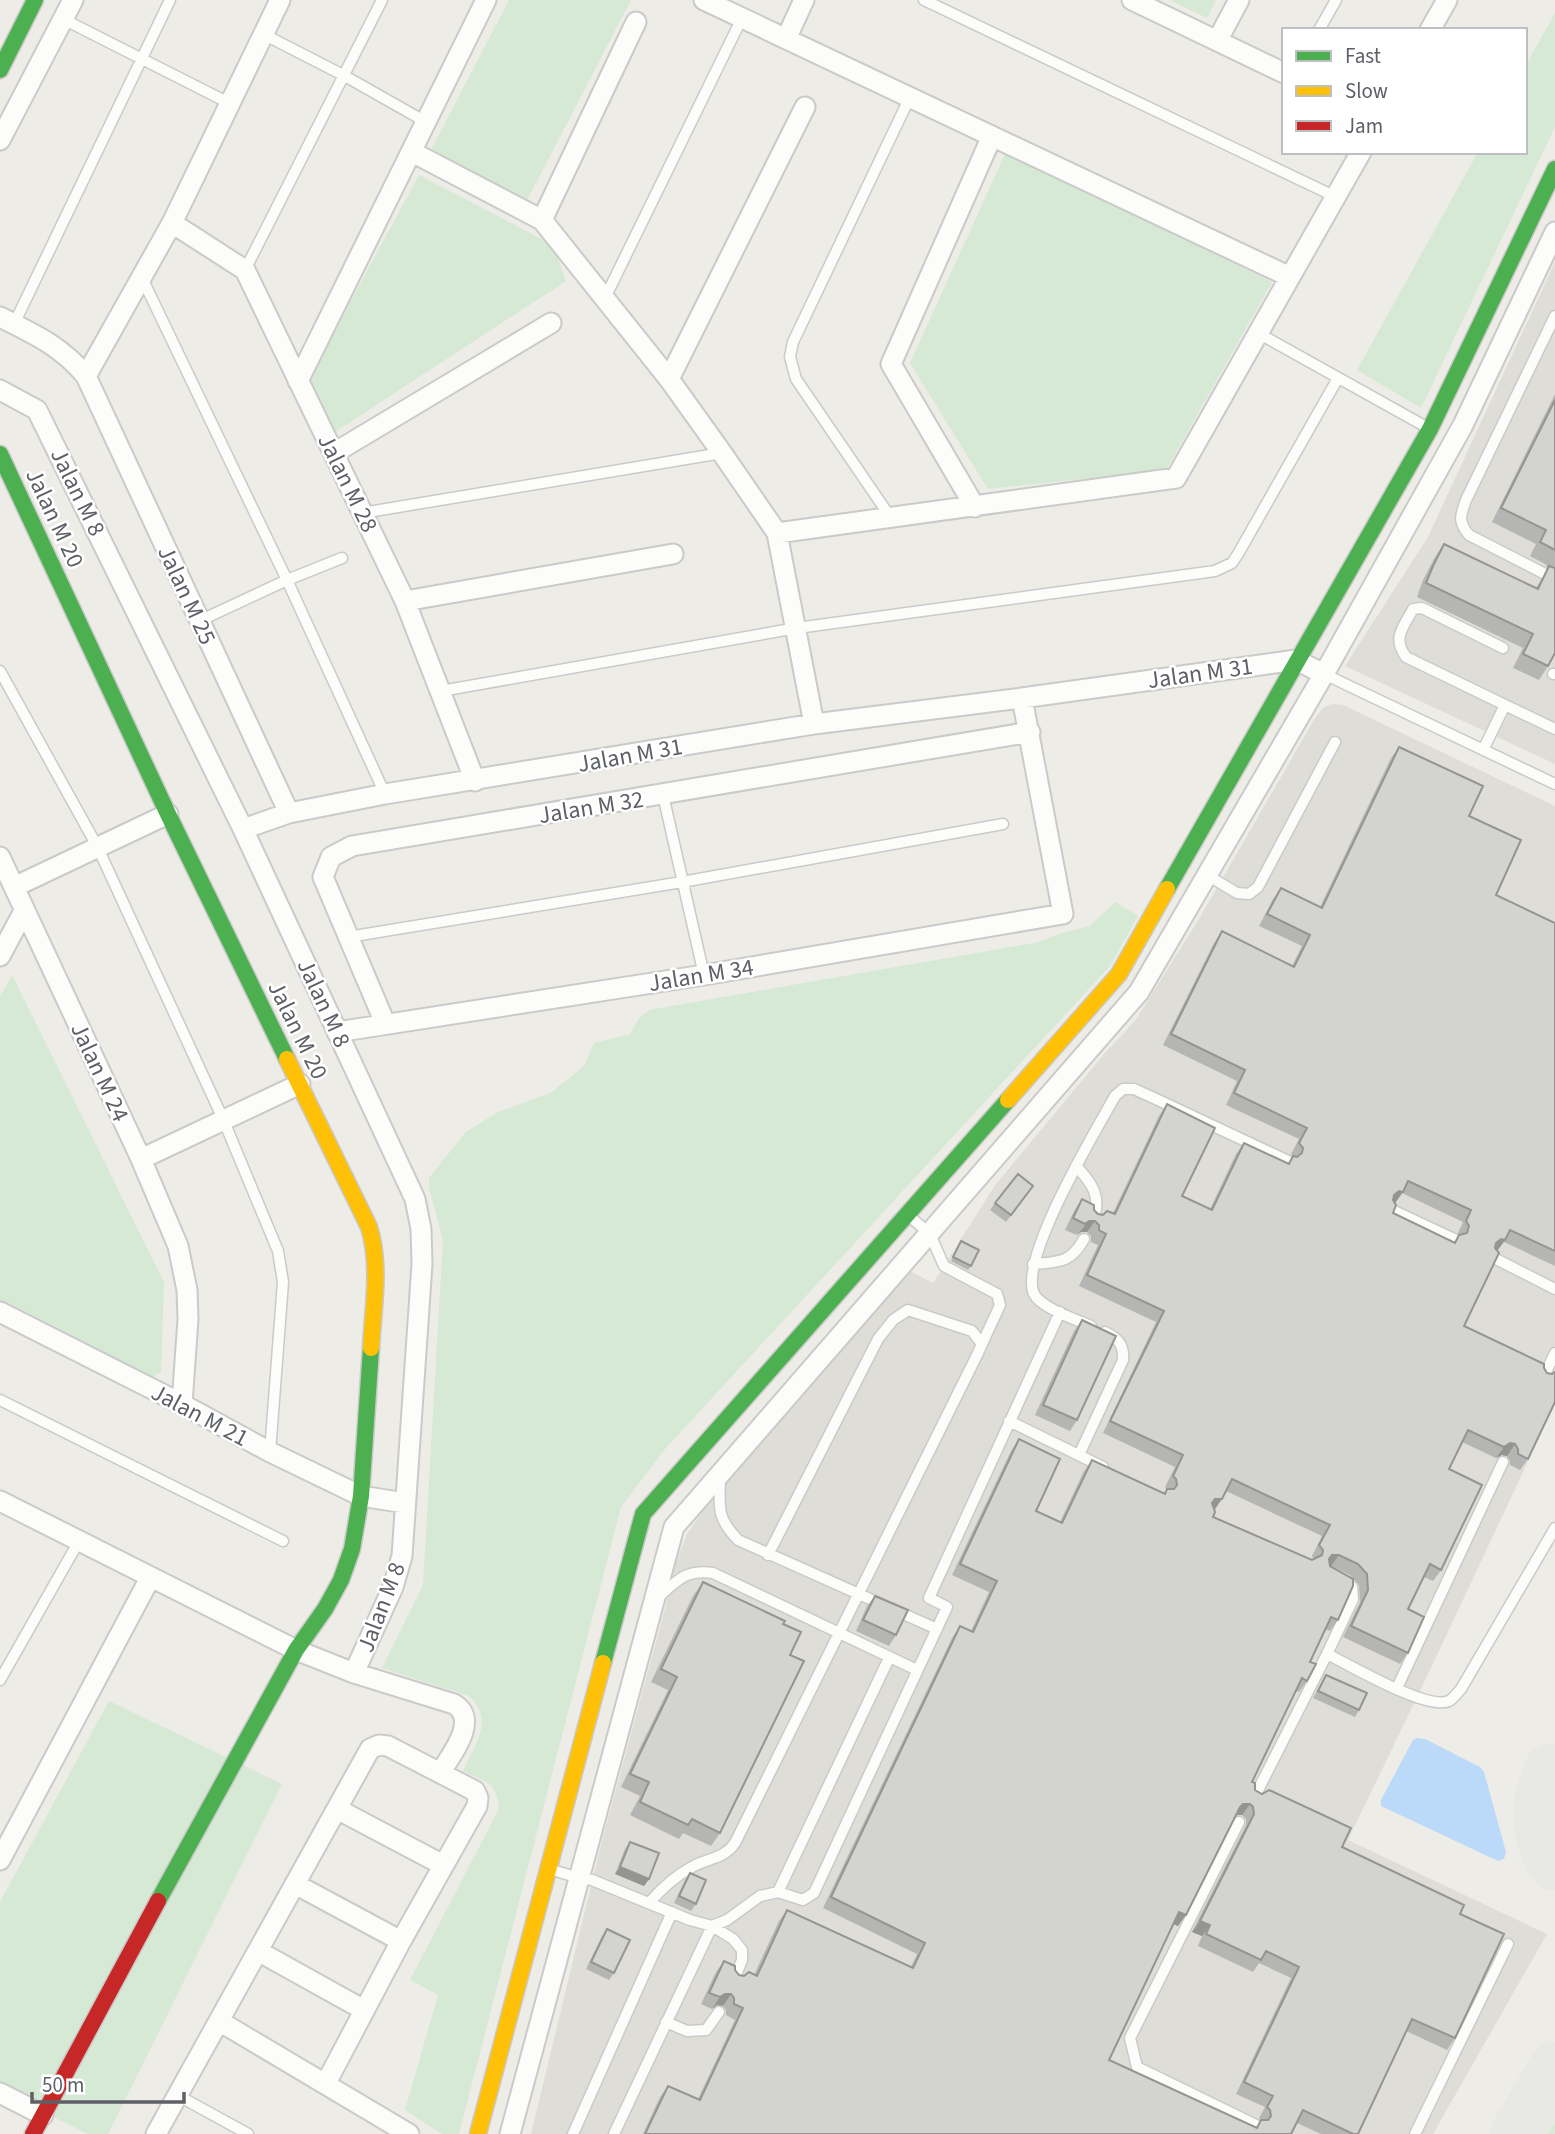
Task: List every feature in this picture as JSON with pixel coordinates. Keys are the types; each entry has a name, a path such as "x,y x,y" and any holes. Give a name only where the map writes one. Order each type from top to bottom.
{"street":[{"path":"0,70 35,0"},
{"path":"0,139 73,0"},
{"path":"86,376 172,223 280,0"},
{"path":"298,381 486,0"},
{"path":"704,0 1290,277"},
{"path":"786,39 804,0"},
{"path":"1132,0 1282,73"},
{"path":"1217,41 1239,0"},
{"path":"1431,28 1447,0"},
{"path":"542,220 636,22"},
{"path":"669,379 806,107"},
{"path":"975,507 891,365 992,136"},
{"path":"412,152 542,220 669,379 722,453 777,533 814,724"},
{"path":"777,533 1176,478 1360,154"},
{"path":"478,2134 643,1514 1119,974 1430,429 1555,169"},
{"path":"172,223 244,270"},
{"path":"510,2134 674,1527 1139,992 1324,674 1463,425 1555,232"},
{"name":"Jalan M 28","path":"244,270 405,601 475,781"},
{"name":"Jalan M 25","path":"7,321 70,356 86,376 289,813"},
{"path":"334,453 551,323"},
{"name":"Jalan M 8","path":"0,390 37,410 243,829 415,1199 421,1229 422,1264 402,1556 393,1587 354,1673"},
{"name":"Jalan M 20","path":"0,454 168,814 369,1227 376,1265 361,1496 352,1549 341,1580 325,1609 296,1650 33,2134"},
{"path":"405,601 673,554"},
{"path":"1296,660 1324,674"},
{"name":"Jalan M 31","path":"243,829 289,813 385,794 814,724 1296,660"},
{"path":"1022,698 1030,733"},
{"name":"Jalan M 32","path":"386,1023 323,877 331,857 352,846 1030,733"},
{"name":"Jalan M 34","path":"337,1032 704,975 1063,914 1030,733"},
{"path":"14,887 168,814"},
{"name":"Jalan M 24","path":"0,857 141,1159 178,1246 187,1290 188,1319 182,1404"},
{"path":"0,956 24,911"},
{"path":"141,1159 300,1084"},
{"name":"Jalan M 21","path":"0,1312 182,1404 270,1452 361,1496 405,1503"},
{"path":"1,1505 296,1650 354,1673 454,1704 462,1709 464,1727 440,1773"},
{"path":"0,1860 150,1578"},
{"path":"156,2134 370,1749 379,1745 388,1746 475,1791 477,1806 401,1941 326,2083"},
{"path":"337,1809 443,1865"},
{"path":"295,1884 401,1941"},
{"path":"258,1951 364,2010"},
{"path":"219,2021 409,2134"},
{"path":"0,2093 43,2115"}],"lane":[{"path":"7,321 170,0"},
{"path":"244,270 382,0"},
{"path":"923,0 1336,197"},
{"path":"1321,28 1336,0"},
{"path":"604,300 742,18"},
{"path":"63,19 229,103"},
{"path":"263,34 344,75 426,122"},
{"path":"891,519 796,379 790,357 793,342 911,97"},
{"path":"142,278 287,580 385,794"},
{"path":"1547,575 1469,535 1462,526 1460,517 1555,316"},
{"path":"1258,334 1430,429"},
{"path":"441,691 797,628 1225,568 1238,554 1338,378"},
{"path":"362,513 722,453"},
{"path":"199,621 342,558"},
{"path":"1503,648 1422,608 1413,609 1399,635 1399,648 1406,657 1555,729"},
{"path":"0,671 97,846 223,1119 278,1251 283,1282 270,1452"},
{"path":"1324,674 1555,784"},
{"path":"1483,750 1505,705"},
{"path":"1207,875 1237,893 1249,894 1258,887 1335,742"},
{"path":"663,795 704,975"},
{"path":"348,937 682,882 1003,824"},
{"path":"1079,1455 1123,1360 1124,1348 1116,1337 1041,1302 1034,1293 1033,1264 1076,1166 1115,1096 1122,1089 1134,1089 1288,1161"},
{"path":"1076,1166 1090,1180 1098,1198 1093,1219"},
{"path":"1392,1210 1454,1239"},
{"path":"649,1903 680,1874 729,1852 735,1843 1000,1305 997,1294 944,1266 930,1234 907,1215"},
{"path":"1033,1264 1061,1262 1076,1253 1084,1239"},
{"path":"1494,1258 1555,1289"},
{"path":"768,1555 878,1339 892,1320 908,1310 972,1331 982,1344"},
{"path":"614,2134 712,1926 727,1920 760,1896 778,1892 803,1900 814,1893 947,1607 929,1598 1060,1312"},
{"path":"1543,1378 1555,1353"},
{"path":"0,1401 283,1541"},
{"path":"1009,1421 1114,1472"},
{"path":"1397,1688 1503,1462"},
{"path":"720,1475 719,1508 724,1527 738,1540 937,1629"},
{"path":"1327,1654 1416,1698 1434,1703 1450,1701 1461,1689 1555,1528"},
{"path":"0,1680 79,1541"},
{"path":"654,1601 682,1576 697,1571 713,1573 917,1670"},
{"path":"1254,1798 1353,1599 1352,1587 1336,1577"},
{"path":"778,1892 890,1658"},
{"path":"1239,1822 1130,2038 1137,2067 1256,2125"},
{"path":"548,1868 592,1880 712,1926 733,1939 743,1950 743,1959 734,1980"},
{"path":"573,2134 672,1912"},
{"path":"1415,2134 1508,1944"},
{"path":"666,2022 687,2031 706,2030 719,2012"},
{"path":"177,2095 248,2134"}],"shaded area":[{"path":"1555,262 1555,764 1345,666 1428,537"},
{"path":"1343,705 1555,806 1555,1404 1348,1840 1547,1934 1433,2134 531,2134 602,1841 673,1570 687,1534 722,1483 910,1271 933,1283 996,1184 1135,1021 1199,919 1315,718 1324,707"}],"green space":[{"path":"509,0 631,0 524,206 428,156"},
{"path":"1170,0 1216,0 1207,18"},
{"path":"1555,13 1555,127 1421,408 1357,370 1477,154 1527,154 1527,63"},
{"path":"1006,152 1272,282 1166,470 988,489 910,363"},
{"path":"419,175 553,245 566,281 332,434 307,382"},
{"path":"1115,902 1138,916 1110,966 665,1449 621,1507 459,2134 442,2134 405,2110 438,1995 410,1980 499,1809 493,1788 484,1780 463,1771 477,1742 482,1723 477,1705 469,1696 382,1668 423,1585 443,1240 429,1188 429,1178 465,1133 496,1113 552,1092 584,1066 594,1043 630,1034 640,1017 649,1010 1039,942 1090,926"},
{"path":"12,975 164,1282 161,1372 147,1381 0,1305 0,997"},
{"path":"109,1701 282,1784 108,2134 88,2134 0,2091 0,1902"},
{"path":"1555,2092 1555,2134 1531,2134"}],"water":[{"path":"1425,1739 1480,1767 1484,1772 1506,1852 1504,1859 1498,1861 1381,1806 1381,1800 1413,1740"}],"building":[{"path":"1555,400 1555,550 1540,542 1546,530 1501,508"},
{"path":"1444,544 1538,589 1549,566 1555,568 1555,653 1548,666 1523,654 1533,634 1426,583"},
{"path":"1399,747 1483,786 1469,816 1521,840 1496,895 1555,923 1555,1251 1510,1230 1505,1240 1501,1239 1496,1243 1495,1248 1499,1253 1464,1326 1544,1364 1547,1373 1555,1372 1555,1402 1528,1459 1518,1454 1515,1444 1510,1443 1504,1447 1468,1430 1449,1469 1482,1485 1441,1570 1430,1564 1408,1609 1424,1617 1408,1653 1351,1626 1368,1590 1367,1574 1358,1564 1339,1555 1332,1555 1329,1559 1330,1566 1353,1579 1353,1586 1338,1620 1331,1617 1310,1662 1316,1664 1307,1681 1302,1678 1252,1782 1255,1783 1255,1790 1262,1794 1269,1790 1351,1828 1342,1847 1464,1905 1460,1914 1504,1934 1455,2038 1412,2019 1358,2134 1303,2110 1291,2134 645,2134 668,2086 700,2100 743,2008 734,2004 731,1994 720,1997 709,1993 724,1961 735,1966 739,1975 744,1976 749,1972 757,1976 787,1910 913,1968 925,1943 831,1897 960,1626 973,1632 997,1581 960,1564 1019,1439 1060,1459 1036,1511 1062,1523 1092,1460 1165,1494 1167,1489 1174,1489 1177,1485 1173,1476 1183,1455 1110,1421 1164,1311 1087,1275 1106,1234 1099,1230 1095,1221 1085,1224 1073,1218 1082,1199 1094,1205 1098,1214 1103,1215 1107,1211 1115,1214 1167,1104 1215,1128 1182,1196 1212,1210 1244,1143 1289,1164 1293,1156 1297,1157 1302,1153 1303,1148 1299,1143 1307,1128 1234,1093 1245,1070 1171,1034 1222,931 1294,967 1310,935 1267,914 1281,888 1322,908","holes":["1408,1181 1471,1210 1466,1221 1469,1226 1467,1233 1459,1235 1455,1243 1393,1213 1396,1205 1394,1195 1399,1191 1403,1192","1232,1479 1330,1525 1319,1545 1323,1550 1322,1555 1312,1560 1213,1517 1215,1512 1212,1503 1215,1499 1222,1499","1250,1804 1254,1814 1200,1921 1210,1925 1206,1934 1261,1960 1266,1951 1299,1967 1244,2082 1273,2096 1267,2107 1271,2116 1268,2120 1261,2120 1257,2128 1109,2060 1179,1912 1186,1915 1240,1807"]},
{"path":"1018,1174 1033,1186 1011,1215 995,1203"},
{"path":"961,1241 979,1250 971,1266 953,1257"},
{"path":"1082,1320 1116,1336 1077,1420 1043,1405"},
{"path":"703,1582 785,1621 783,1624 801,1632 790,1655 804,1661 720,1833 692,1819 688,1825 640,1802 649,1782 630,1774 677,1677 661,1669"},
{"path":"875,1596 908,1610 896,1635 863,1620"},
{"path":"1326,1675 1367,1693 1359,1710 1318,1691"},
{"path":"630,1842 659,1853 649,1879 620,1867"},
{"path":"690,1873 706,1880 696,1904 679,1896"},
{"path":"607,1929 630,1940 614,1973 591,1962"}],"taxiway":[{"path":"1551,1770 1543,1794 1541,1818 1544,1841 1555,1864"},
{"path":"1517,2134 1555,2069"}],"traffic: fast":[{"path":"0,70 35,0"},
{"path":"1167,889 1430,429 1555,169"},
{"path":"0,454 168,814 287,1059"},
{"path":"603,1663 643,1514 1008,1100"},
{"path":"158,1901 296,1650 325,1609 341,1580 352,1549 361,1496 371,1348"}],"traffic: slow":[{"path":"1008,1100 1119,974 1167,889"},
{"path":"287,1059 369,1227 375,1257 371,1348"},
{"path":"478,2134 603,1663"}],"traffic: jam":[{"path":"33,2134 158,1901"}]}
